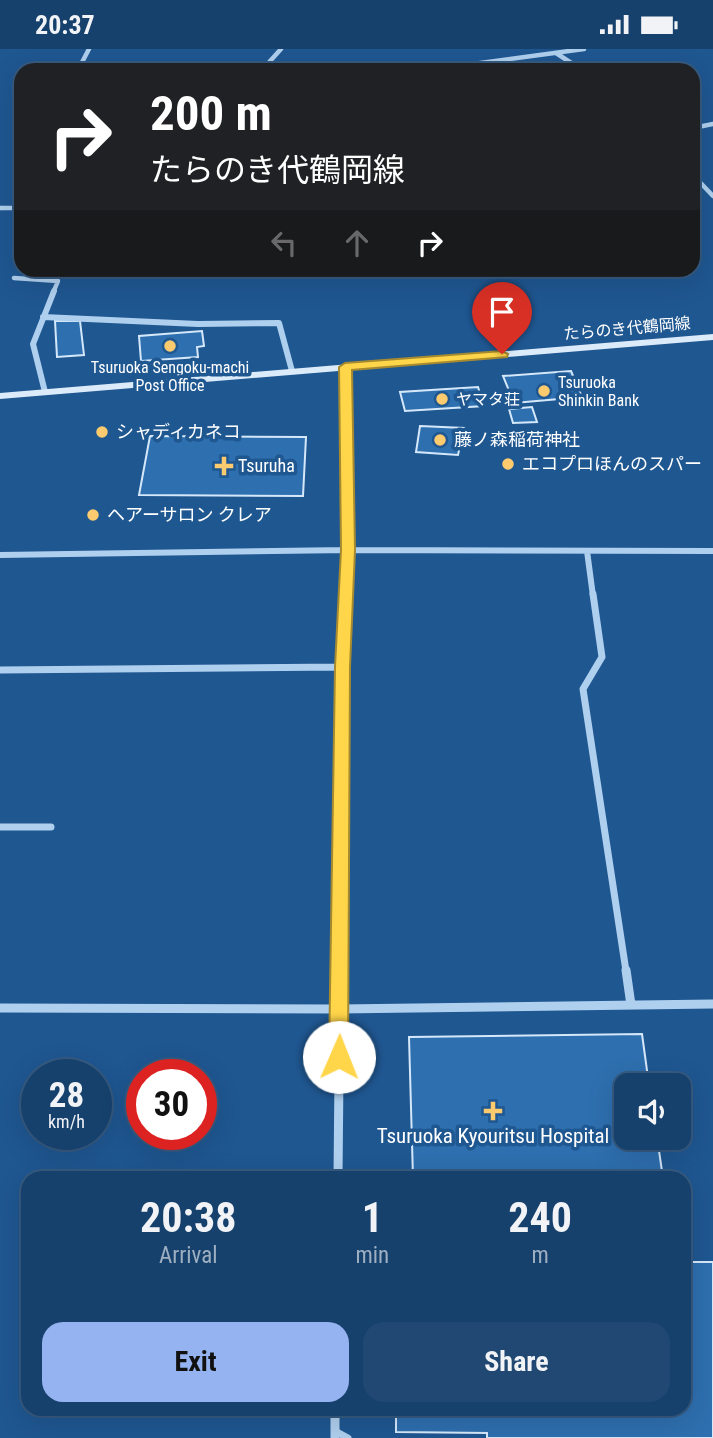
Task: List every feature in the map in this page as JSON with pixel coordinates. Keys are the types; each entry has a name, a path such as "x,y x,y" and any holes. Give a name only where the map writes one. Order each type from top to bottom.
{"main road":[{"name":"たらのき代鶴岡線","path":"0,396 713,337"}],"street":[{"path":"268,63 281,49"},
{"path":"474,63 584,49"},
{"path":"552,51 571,63"},
{"path":"700,182 713,196"},
{"path":"14,278 58,281 33,344 45,392"},
{"path":"43,317 198,324 279,323 292,371"},
{"path":"338,1171 342,667 348,550 345,367"},
{"path":"0,555 348,550 713,551"},
{"path":"587,551 602,657 583,689 631,1005"},
{"path":"0,670 342,667"},
{"path":"0,827 51,827"},
{"path":"0,1008 339,1009 713,1004"},
{"path":"335,1416 335,1434"}],"lane":[{"path":"335,1434 348,1438"}],"building":[{"path":"55,321 80,321 84,355 57,357"},
{"path":"202,331 204,346 197,347 198,357 141,361 139,336"},
{"name":"Tsuruoka Shinkin Bank","path":"571,371 582,397 514,403 503,376"},
{"name":"ヤマタ荘","path":"478,387 484,406 405,411 400,392"},
{"path":"532,407 537,422 513,423 509,409"},
{"name":"藤ノ森稲荷神社","path":"420,426 464,428 458,455 416,452"},
{"name":"Tsuruha","path":"150,436 306,437 303,496 139,495"},
{"name":"Tsuruoka Kyouritsu Hospital","path":"642,1034 647,1073 614,1073 614,1150 659,1150 662,1171 413,1171 409,1037"},
{"path":"691,1262 713,1262 713,1438 487,1438 487,1433 396,1432 396,1416 691,1416"}],"place":[{"name":"Tsuruoka Sengoku-machi Post Office","path":"170,346"},
{"name":"Tsuruoka Shinkin Bank","path":"544,391"},
{"name":"ヤマタ荘","path":"442,399"},
{"name":"シャディカネコ","path":"102,432"},
{"name":"藤ノ森稲荷神社","path":"440,440"},
{"name":"エコプロほんのスパー","path":"508,464"},
{"name":"Tsuruha","path":"224,466"},
{"name":"ヘアーサロン クレア","path":"93,515"},
{"name":"Tsuruoka Kyouritsu Hospital","path":"493,1111"}],"route":[{"path":"339,1057 342,667 348,550 345,367 502,354"}]}
